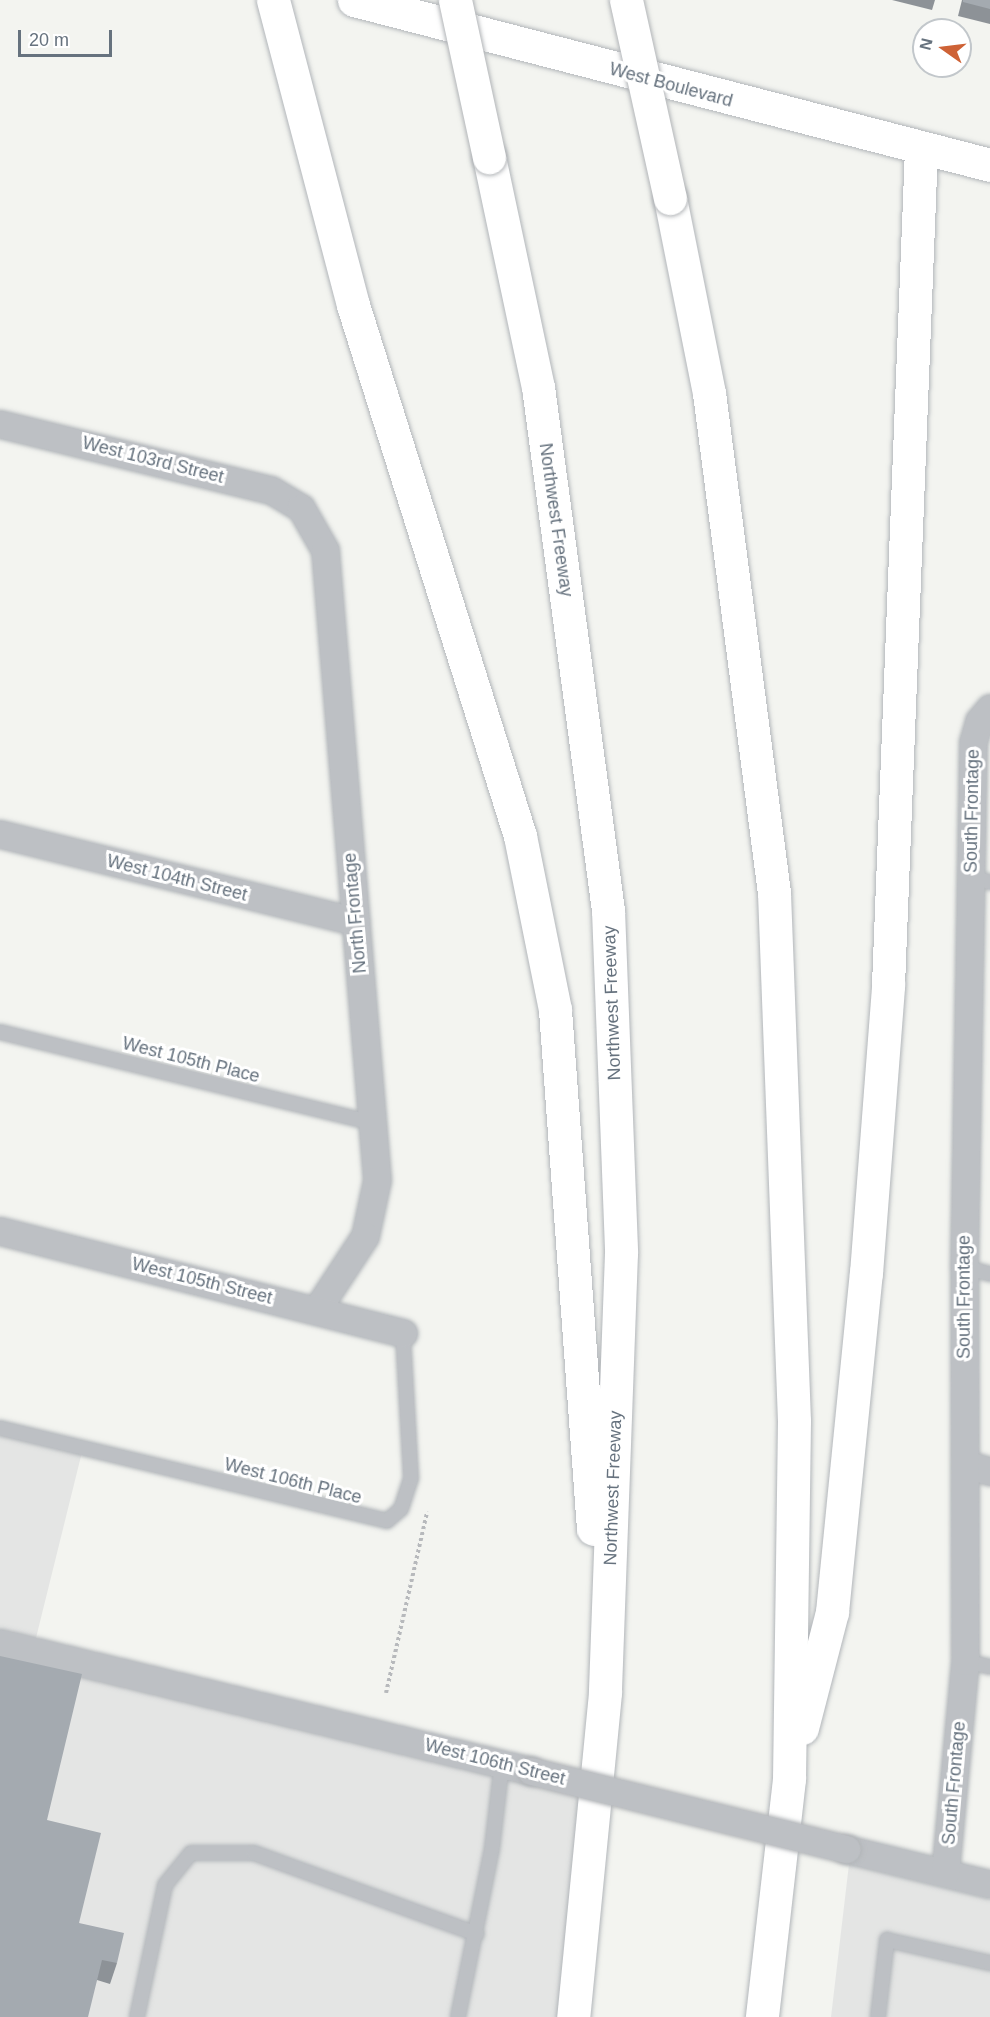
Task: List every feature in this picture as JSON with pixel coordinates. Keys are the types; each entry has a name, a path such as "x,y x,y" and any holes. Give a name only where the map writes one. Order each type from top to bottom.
{"main road":[{"path":"273,0 353,305 520,836 555,1010 605,1693"},
{"name":"West Boulevard","path":"354,0 921,149 990,165"},
{"name":"Northwest Freeway","path":"455,0 538,387 608,910 621,1253 605,1693 573,2017"},
{"path":"626,0 670,198 709,393 774,893 794,1421 789,1779 762,2017"},
{"path":"789,1779 832,1612 866,1273 888,985 921,149"}],"street":[{"name":"West 103rd Street","path":"0,424 261,486 301,508"},
{"name":"North Frontage","path":"301,508 328,560 377,1180 371,1222 317,1309"},
{"name":"South Frontage","path":"945,1873 978,1664 978,1467 963,1268 979,1072 984,715"},
{"name":"West 104th Street","path":"0,834 355,921"},
{"name":"West 105th Street","path":"0,1232 317,1309 403,1333"},
{"name":"West 106th Street","path":"0,1642 990,1884"}],"lane":[{"name":"West 105th Place","path":"0,1032 373,1123"},
{"path":"963,1268 990,1274"},
{"name":"West 106th Place","path":"0,1428 387,1521 401,1509 411,1478 403,1333"},
{"path":"458,2017 477,1934 502,1763"},
{"path":"136,2017 165,1885 191,1853 254,1853 477,1934"},
{"path":"878,2017 887,1940 990,1963"}],"path":[{"path":"386,1693 428,1505"}],"shaded area":[{"path":"0,1428 83,1448 33,1650 588,1784 566,2017 0,2017"},
{"path":"849,1864 990,1899 990,2017 831,2017"}],"building":[{"path":"963,0 990,0 990,9 963,2"},
{"path":"0,1656 82,1674 47,1820 101,1833 79,1923 124,1933 117,1963 102,1960 88,2017 0,2017"}]}
